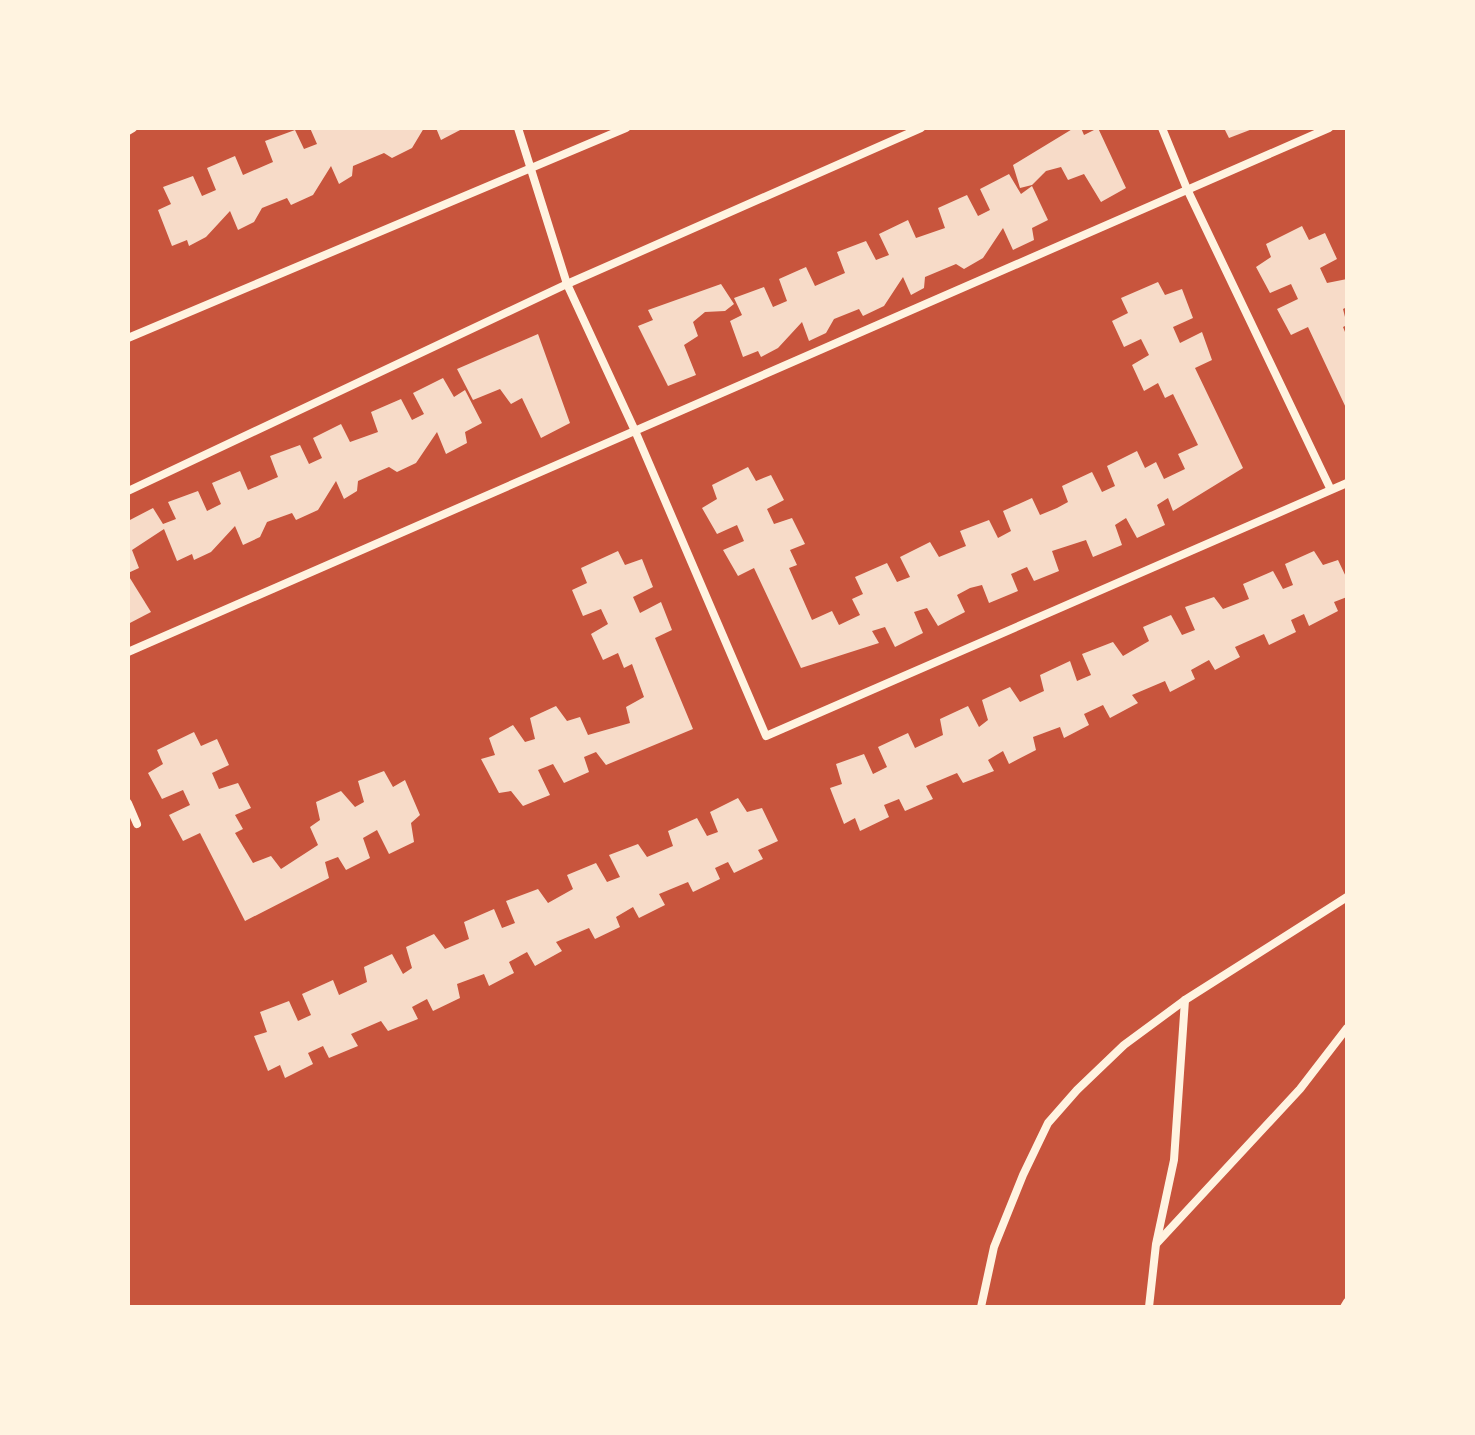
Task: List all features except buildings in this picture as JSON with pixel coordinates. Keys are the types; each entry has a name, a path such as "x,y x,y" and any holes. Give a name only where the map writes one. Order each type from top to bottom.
{"street":[{"path":"518,128 567,284 636,433 766,736 1347,483"},
{"path":"128,338 626,128"},
{"path":"128,491 567,284 921,128"},
{"path":"1162,128 1187,189 1330,488"},
{"path":"128,652 636,433 1329,128"},
{"path":"128,803 137,824"},
{"path":"981,1307 994,1247 1048,1123 1077,1090 1124,1045 1185,1000 1347,897"},
{"path":"1149,1307 1156,1244 1174,1160 1185,1000"},
{"path":"1156,1244 1300,1089 1347,1028"},
{"path":"1344,1307 1347,1302"}]}
